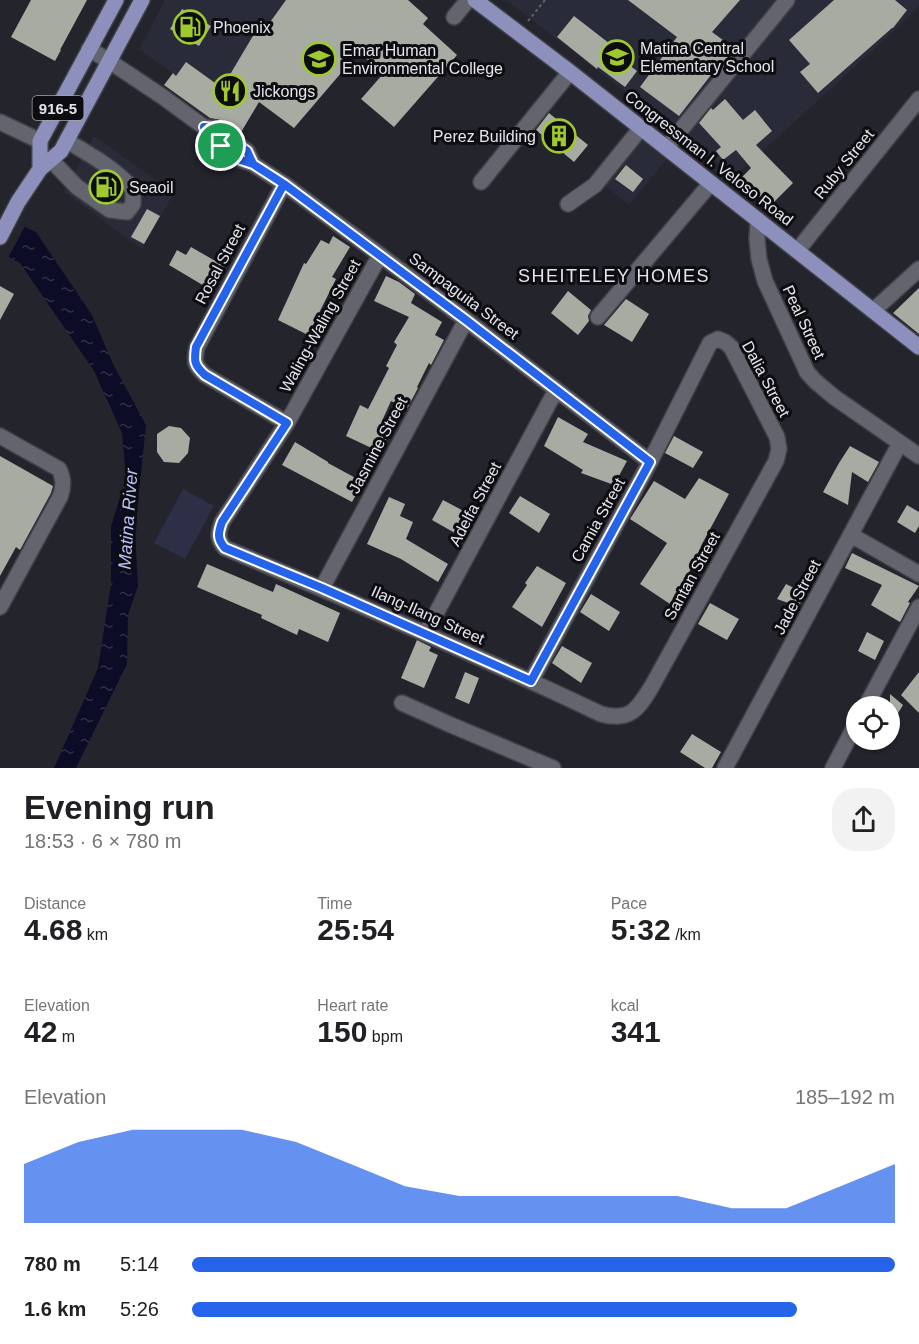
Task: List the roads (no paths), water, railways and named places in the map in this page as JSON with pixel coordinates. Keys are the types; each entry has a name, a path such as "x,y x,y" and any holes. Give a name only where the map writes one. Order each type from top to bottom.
{"main road":[{"name":"916-5","path":"45,165 40,141 116,0"},
{"name":"916-5","path":"0,237 18,202 45,165 61,151 142,0"},
{"name":"Congressman I. Veloso Road","path":"475,0 919,346"}],"street":[{"path":"454,18 468,0"},
{"path":"666,148 787,0"},
{"name":"Sampaguita Street","path":"89,49 109,60 204,127 215,128 247,151 253,164 380,255 650,462"},
{"path":"481,182 570,72"},
{"name":"Ruby Street","path":"797,251 919,99"},
{"path":"0,122 40,141"},
{"path":"568,204 595,185 642,128"},
{"path":"45,165 110,210 127,212 133,204 133,189 122,176 99,159 66,141"},
{"path":"598,317 711,183"},
{"name":"Rosal Street","path":"284,184 196,347 195,363 205,375 287,423"},
{"name":"Peal Street","path":"758,220 759,259 765,281 807,372 814,381 834,397 919,456"},
{"name":"Waling-Waling Street","path":"219,537 222,522 287,423 380,255"},
{"path":"874,310 919,269"},
{"name":"Jasmine Street","path":"322,588 466,320"},
{"name":"Dalia Street","path":"710,343 718,339 731,347 777,437 779,449"},
{"name":"Camia Street","path":"531,681 650,462 710,343"},
{"name":"Adelfa Street","path":"425,634 556,390"},
{"path":"0,436 59,469 64,482 60,497 0,607"},
{"name":"Jade Street","path":"731,766 900,443"},
{"name":"Santan Street","path":"627,715 635,711 652,686 776,461 779,449"},
{"path":"851,535 919,574"},
{"name":"Ilang-Ilang Street","path":"219,537 220,543 225,548 322,588 601,714 612,717 627,715"},
{"path":"871,696 919,608"},
{"path":"402,703 553,768"},
{"path":"833,768 846,743"}],"water":[{"name":"Matina River","path":"0,215 36,232 92,315 113,364 146,425 135,531 138,586 128,615 127,664 76,768 54,768 98,668 111,584 111,526 126,478 122,433 94,371 20,263 0,253"}],"place":[{"name":"Phoenix","path":"190,27"},
{"name":"Matina Central Elementary School","path":"617,57"},
{"name":"Emar Human Environmental College","path":"319,59"},
{"name":"Jickongs","path":"230,91"},
{"name":"Perez Building","path":"559,136"},
{"name":"Seaoil","path":"106,187"}],"district":[{"name":"SHEITELEY HOMES","path":"614,276"}]}
